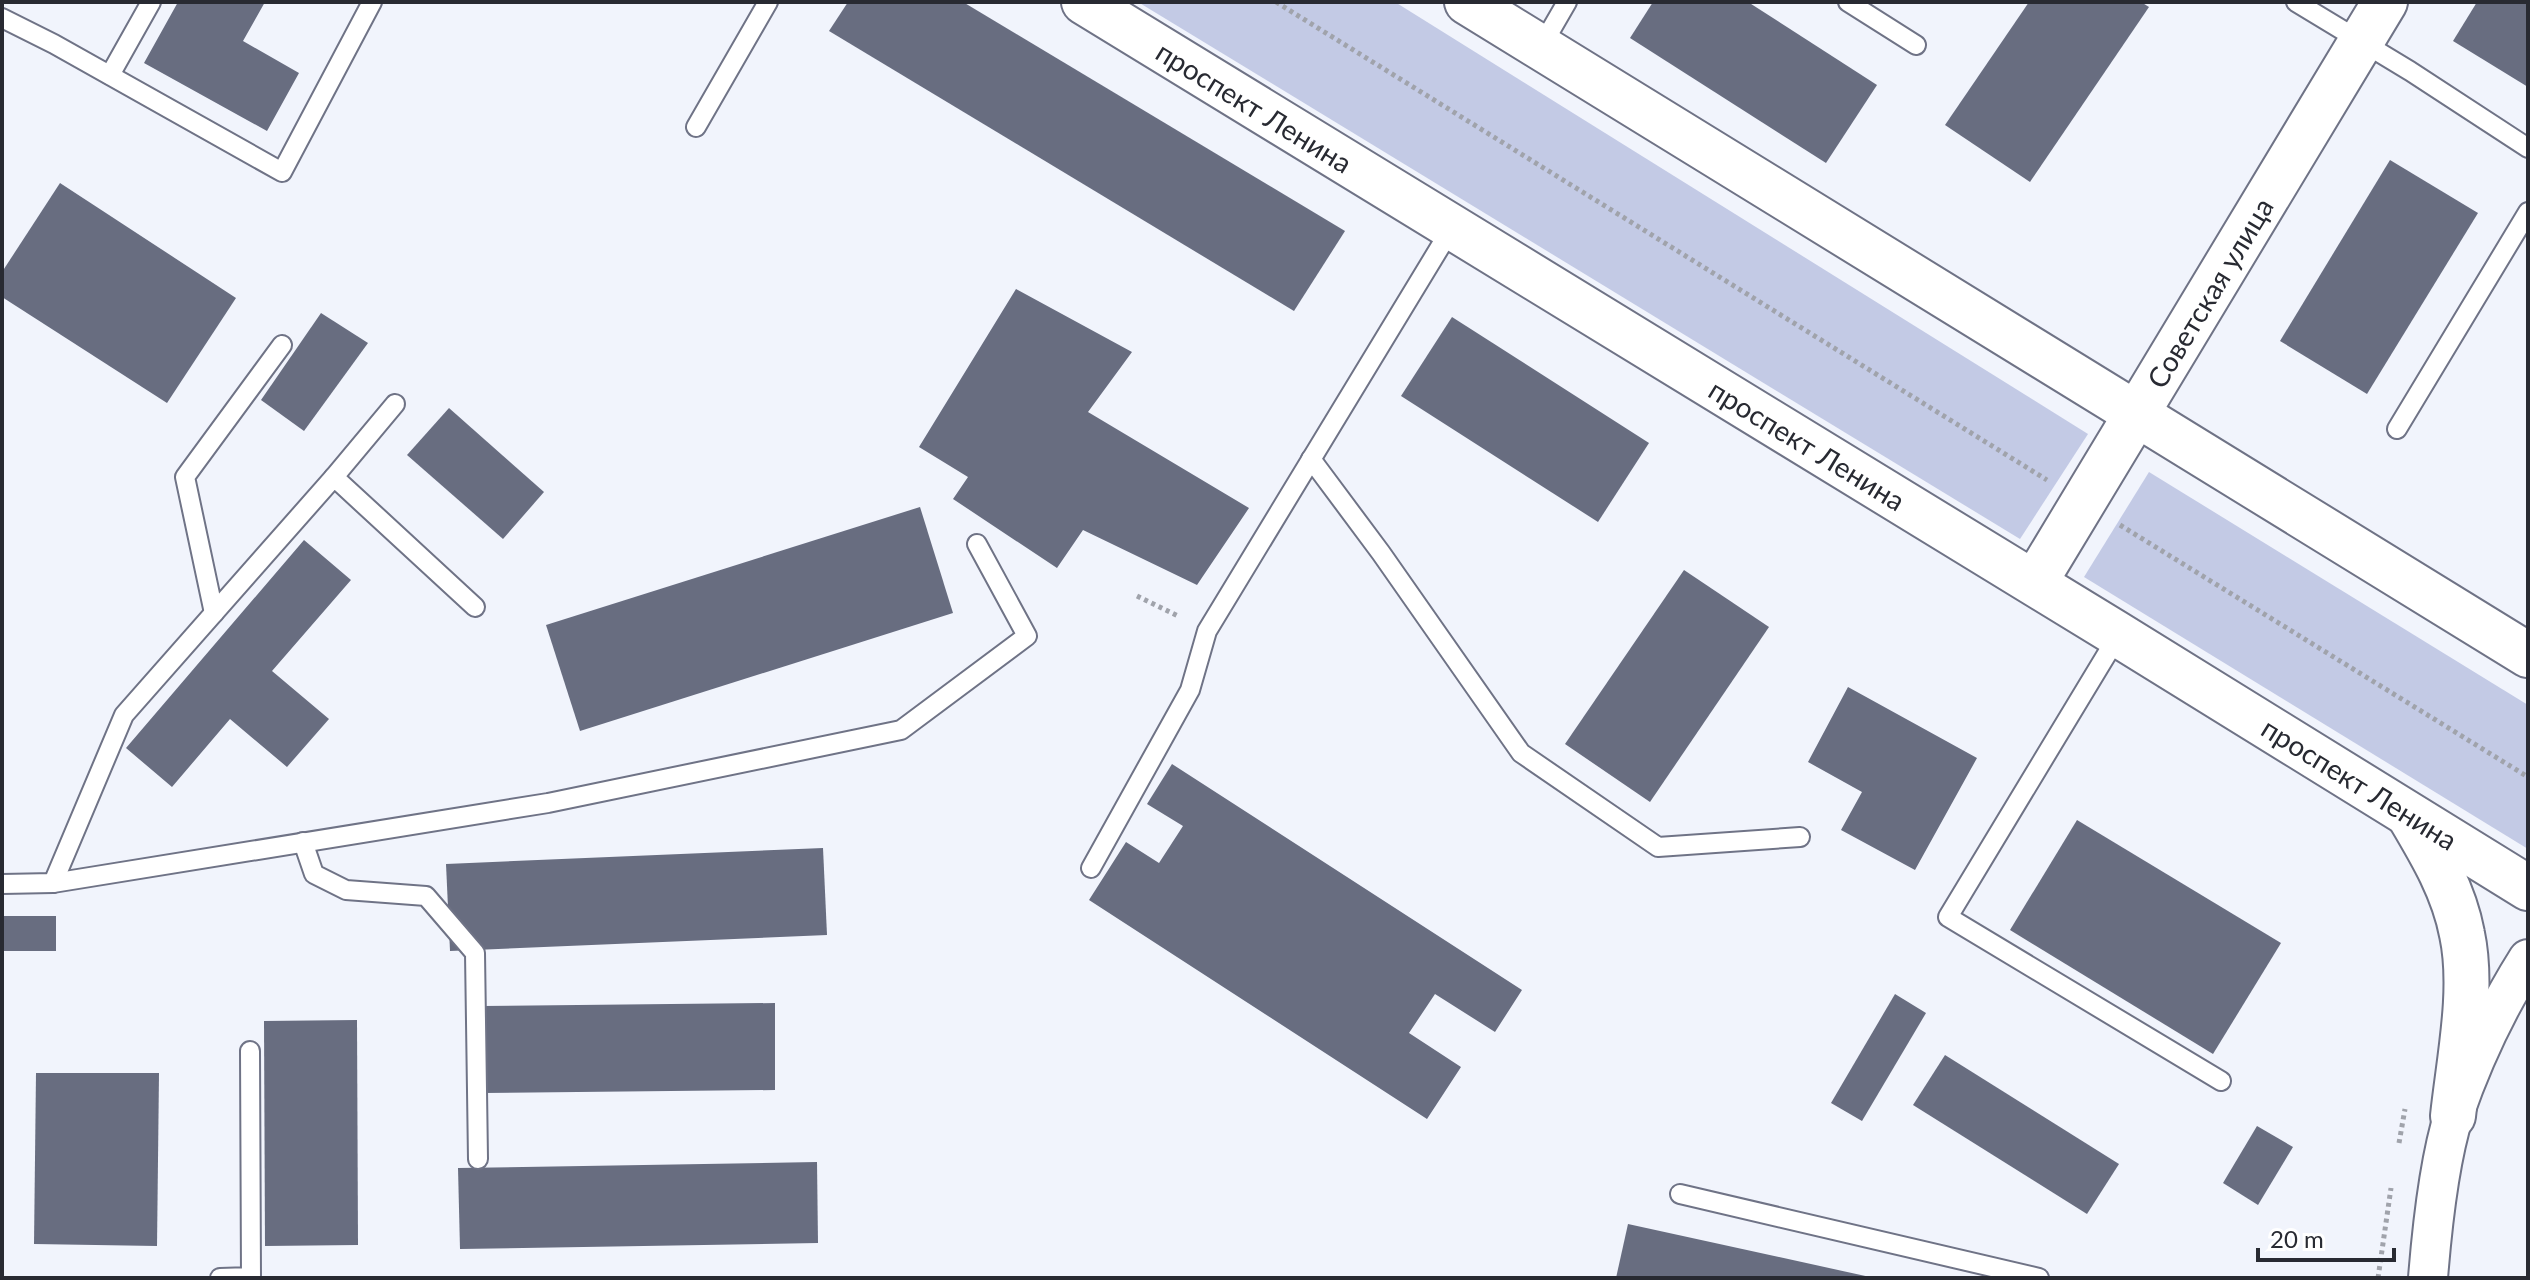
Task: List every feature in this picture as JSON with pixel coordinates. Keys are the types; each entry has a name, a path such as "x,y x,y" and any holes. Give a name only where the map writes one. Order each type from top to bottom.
{"street":[{"name":"проспект Ленина","path":"1084,2 1451,229 2035,582 2528,888"},
{"path":"1467,2 2528,655"},
{"name":"Советская улица","path":"2035,582 2385,2"},
{"path":"2406,812 2433,855 2452,897 2463,935 2466,989 2453,1116 2442,1169 2428,1278"},
{"path":"2453,1116 2489,1026 2528,959"}],"lane":[{"path":"110,75 151,2"},
{"path":"2,18 282,172 372,2"},
{"path":"696,127 768,2"},
{"path":"1541,47 1567,2"},
{"path":"1848,2 1916,45"},
{"path":"2296,2 2528,148"},
{"path":"2397,429 2528,212"},
{"path":"1091,868 1190,690 1207,631 1451,229"},
{"path":"214,613 185,477 282,345"},
{"path":"53,883 124,715 395,404"},
{"path":"1311,459 1521,753 1658,847 1800,837"},
{"path":"334,477 475,607"},
{"path":"2,884 53,883 548,803 901,730 1027,636 977,544"},
{"path":"2119,634 1948,917 2221,1081"},
{"path":"303,842 314,874 346,890 426,896 475,953 478,1159"},
{"path":"220,1278 251,1277 250,1051"},
{"path":"1680,1194 2039,1278"}],"path":[{"path":"1276,2 2528,777"},
{"path":"1137,596 1207,631"},
{"path":"2399,1145 2407,1099"},
{"path":"2378,1278 2394,1175"}],"shaded area":[{"path":"1138,2 1395,2 2088,434 2020,539"},
{"path":"2149,472 2528,705 2528,849 2084,577"}],"building":[{"path":"178,2 265,2 243,41 299,73 267,131 144,63"},
{"path":"848,2 963,2 1345,231 1294,311 829,31"},
{"path":"1653,2 1748,2 1877,85 1826,163 1630,38"},
{"path":"2029,2 2141,2 2149,7 2030,182 1945,125"},
{"path":"2477,2 2528,2 2528,87 2453,41"},
{"path":"2390,160 2478,213 2367,394 2280,341"},
{"path":"60,183 236,298 167,403 2,297 2,272"},
{"path":"1016,289 1132,352 1088,412 1249,508 1197,585 1083,530 1057,568 953,499 968,477 919,447"},
{"path":"321,313 368,343 304,431 261,400"},
{"path":"1452,317 1649,443 1598,522 1401,396"},
{"path":"449,408 544,492 503,539 407,455"},
{"path":"920,507 953,613 580,731 546,625"},
{"path":"304,540 351,580 272,671 329,719 287,767 230,719 172,787 126,748"},
{"path":"1684,570 1769,627 1650,802 1565,744"},
{"path":"1848,687 1977,758 1915,870 1841,830 1862,792 1808,762"},
{"path":"1172,764 1522,990 1495,1032 1435,994 1409,1033 1461,1067 1427,1119 1089,900 1126,842 1159,863 1183,826 1147,804"},
{"path":"2077,820 2281,943 2213,1054 2010,930"},
{"path":"823,848 827,935 450,951 446,864"},
{"path":"2,916 56,916 56,951 2,951"},
{"path":"1895,994 1926,1013 1862,1121 1831,1103"},
{"path":"775,1003 775,1090 484,1093 483,1006"},
{"path":"357,1020 358,1245 265,1246 264,1021"},
{"path":"1945,1055 2119,1164 2087,1214 1913,1105"},
{"path":"36,1073 159,1073 157,1246 34,1244"},
{"path":"2257,1126 2293,1147 2258,1205 2223,1183"},
{"path":"817,1162 818,1243 460,1249 458,1168"},
{"path":"1628,1224 1870,1277 1870,1278 1616,1278"}]}
